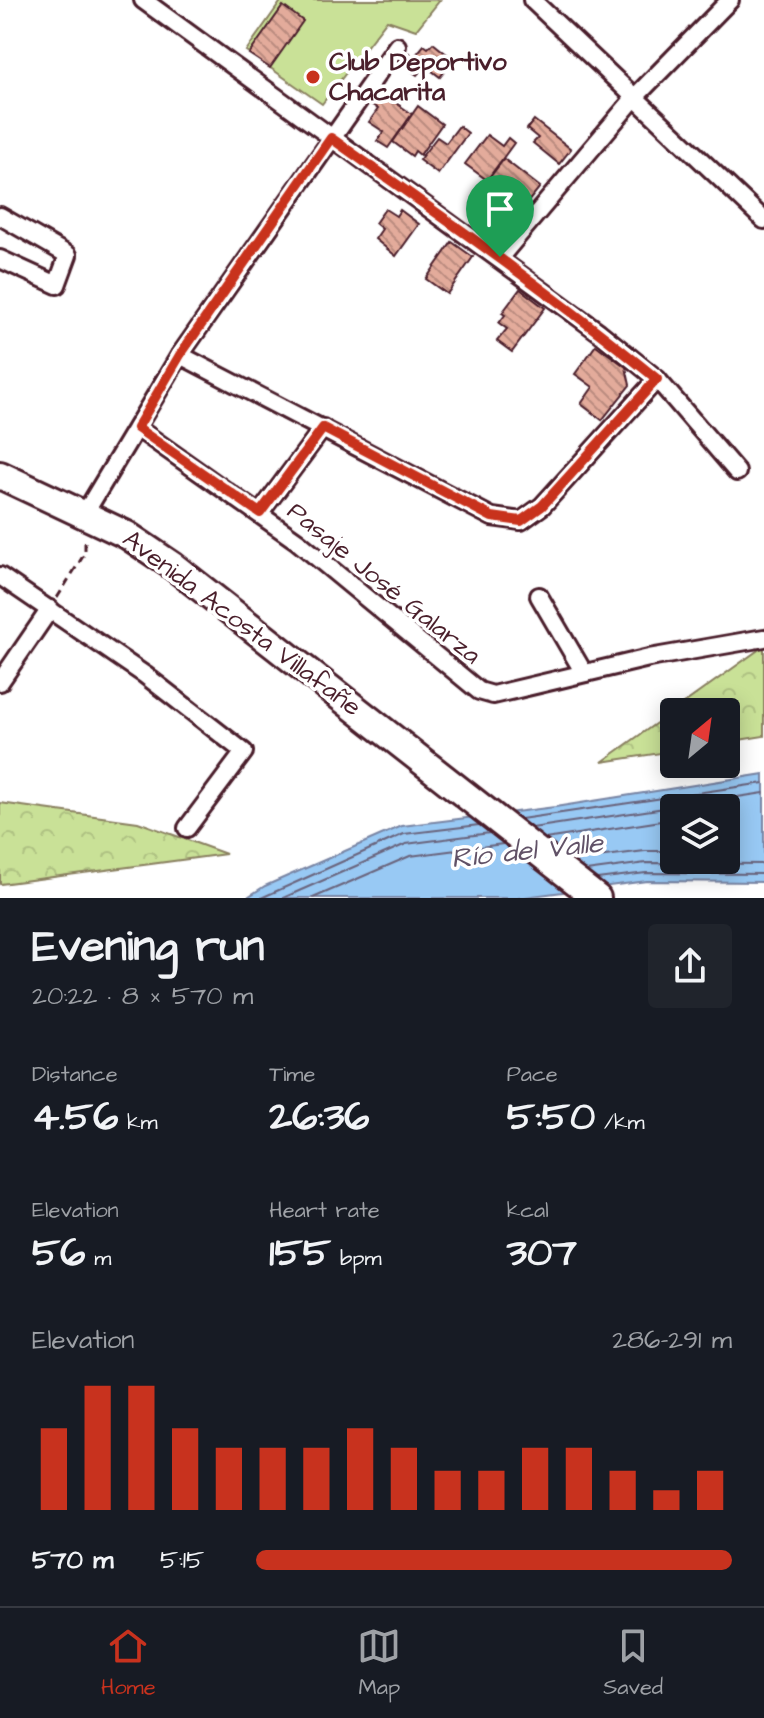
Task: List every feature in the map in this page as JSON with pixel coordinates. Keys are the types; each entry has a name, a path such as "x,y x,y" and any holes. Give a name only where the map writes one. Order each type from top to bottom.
{"main road":[{"name":"Avenida Acosta Villafañe","path":"0,475 127,535 173,566 597,898"}],"street":[{"path":"143,0 599,332 657,379 737,472"},
{"path":"532,0 764,220"},
{"path":"500,257 636,96 730,0"},
{"path":"85,513 180,355 397,46"},
{"path":"0,216 68,255 57,285 0,259"},
{"path":"180,355 492,517 521,521 542,506 657,379"},
{"name":"Pasaje José Galarza","path":"137,428 260,513 479,691 493,695 649,658 764,638"},
{"path":"260,513 323,428"},
{"path":"0,576 145,675 244,752 187,828"},
{"path":"539,596 584,673"},
{"path":"0,682 50,609"}],"path":[{"path":"50,609 85,553 85,513"}],"green space":[{"name":"Club Deportivo Chacarita","path":"282,0 440,0 416,30 387,20 322,104 246,51"},
{"path":"764,646 764,736 740,740 740,698 691,698"},
{"path":"660,720 660,753 602,762"},
{"path":"0,803 138,822 226,854 0,884"}],"water":[{"name":"Río del Valle","path":"764,774 764,882 647,881 517,898 246,898 265,886 402,826 555,807"}],"building":[{"path":"283,6 303,21 270,68 249,54"},
{"path":"433,43 454,60 440,77 414,57 424,45 428,48"},
{"path":"409,53 425,66 417,75 401,63"},
{"path":"380,92 412,114 388,148 377,141 384,132 369,122 378,109 371,104"},
{"path":"418,106 442,124 420,155 415,151 412,156 393,142"},
{"path":"534,120 571,149 559,164 533,143 538,138 527,129"},
{"path":"459,126 468,133 438,174 419,160 437,137 446,143"},
{"path":"487,135 502,146 508,138 514,143 487,180 465,164"},
{"path":"504,159 540,187 515,218 480,190"},
{"path":"385,209 396,216 400,210 419,224 396,256 375,239 382,229 375,223"},
{"path":"452,242 473,257 447,294 426,279"},
{"path":"520,289 545,308 512,352 497,341 507,329 499,323 505,315 502,313"},
{"path":"596,345 626,367 630,385 602,420 581,404 593,387 575,374"}],"place":[{"name":"Club Deportivo Chacarita","path":"313,77"}],"route":[{"path":"331,138 500,257 657,379 542,506 521,521 492,517 323,428 260,513 137,428 180,355 331,138"}]}
